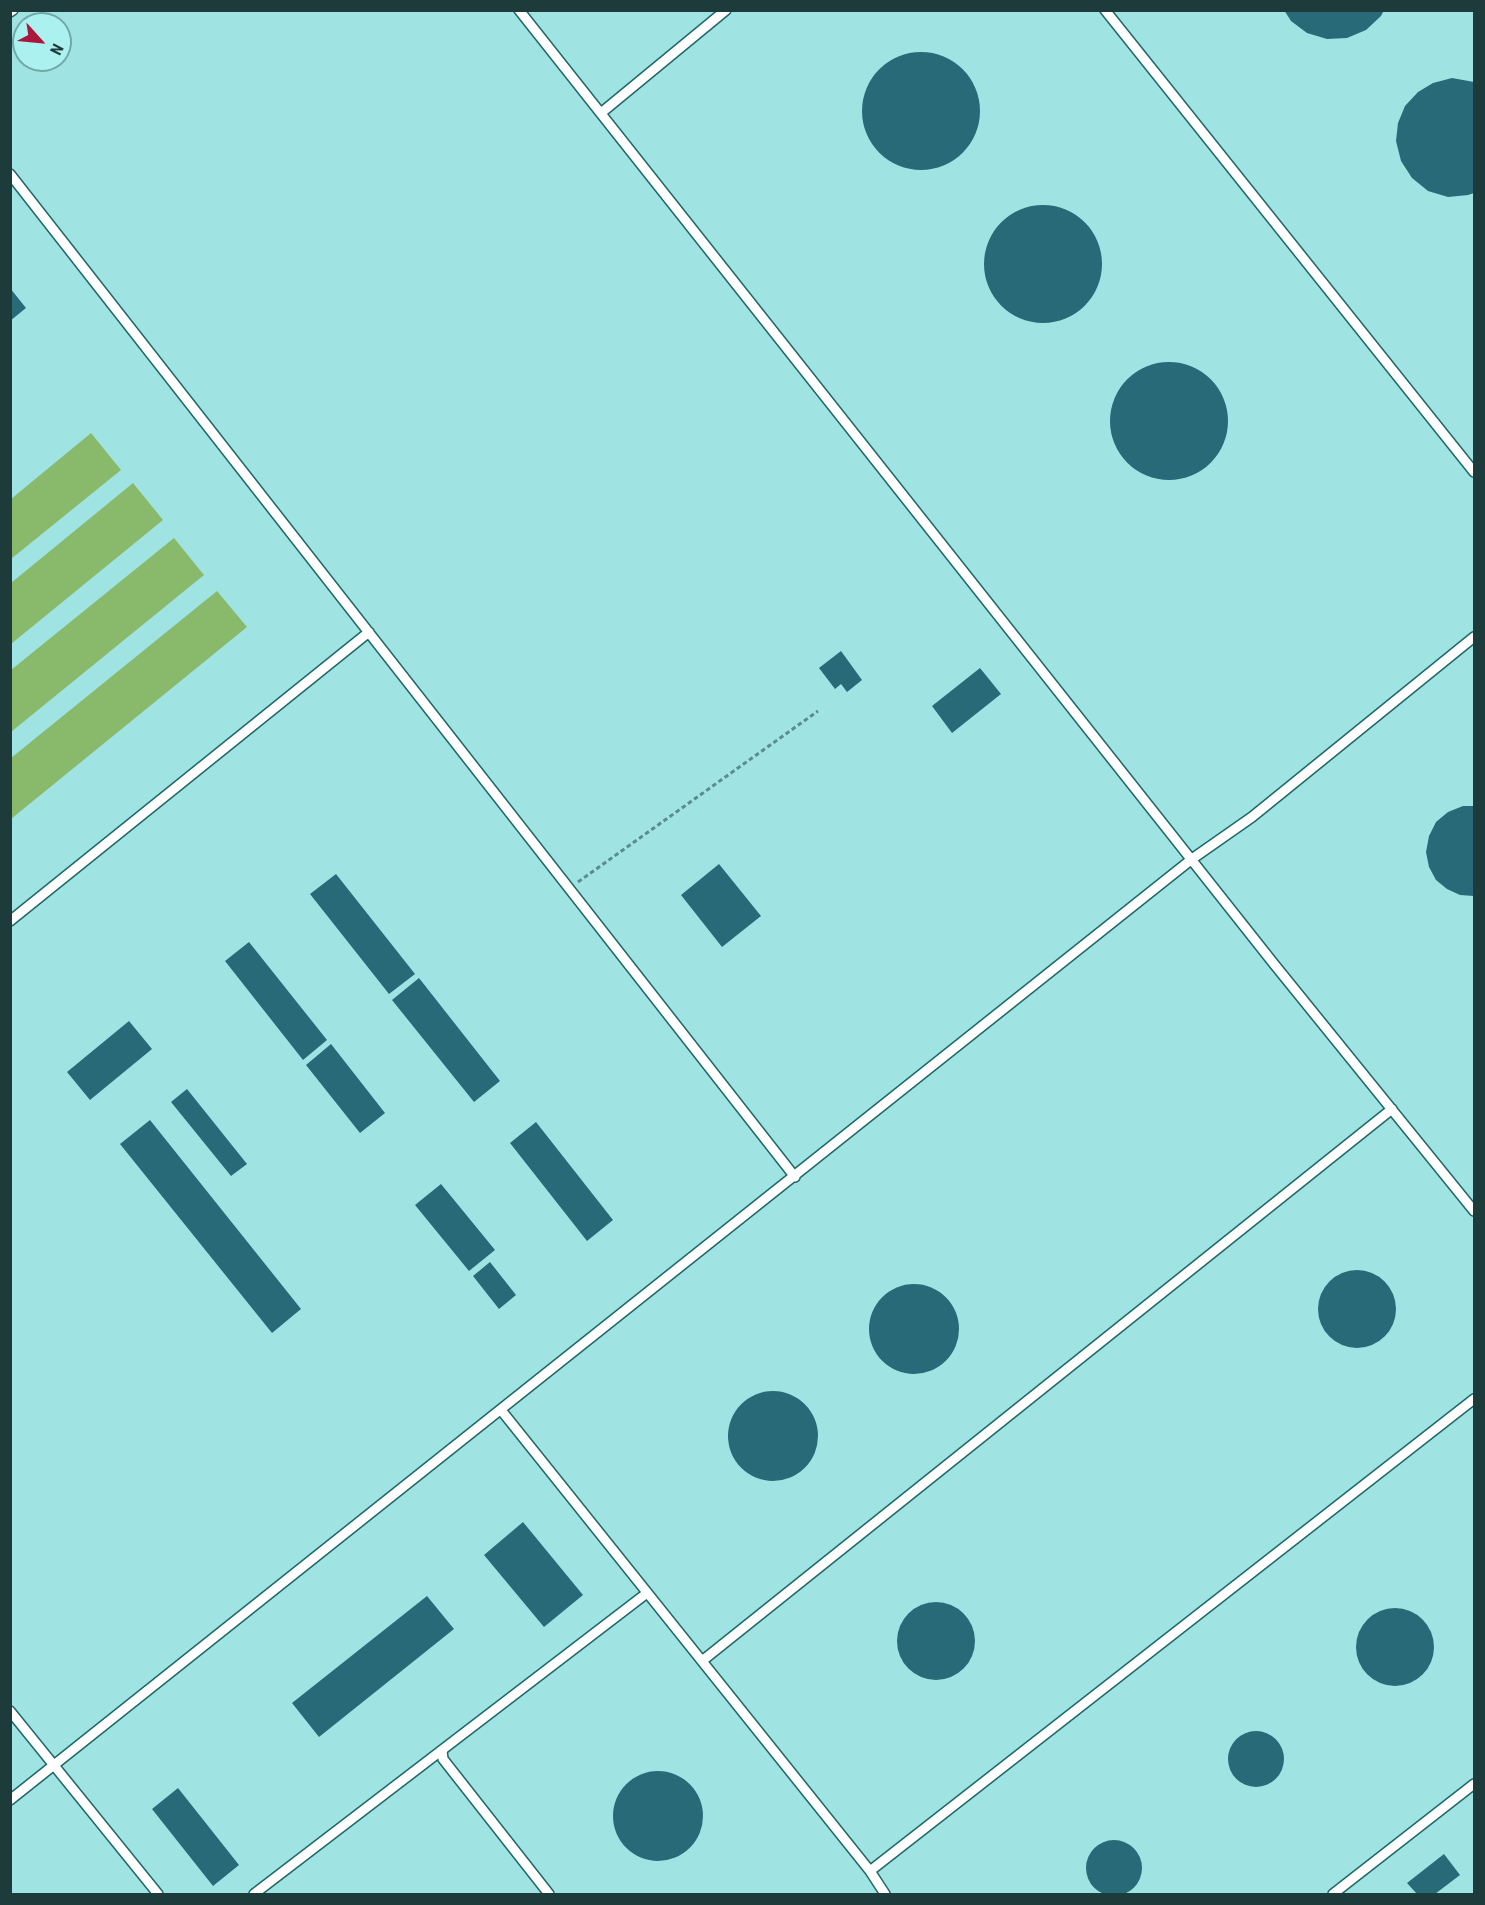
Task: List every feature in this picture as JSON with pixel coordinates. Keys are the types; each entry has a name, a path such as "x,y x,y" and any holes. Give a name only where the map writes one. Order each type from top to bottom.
{"lane":[{"path":"519,10 1274,964 1474,1211"},
{"path":"601,113 726,10"},
{"path":"1105,10 1474,472"},
{"path":"10,174 795,1177"},
{"path":"10,921 369,632"},
{"path":"10,1800 1192,859 1252,817 1474,637"},
{"path":"702,1661 1392,1109"},
{"path":"870,1871 1474,1399"},
{"path":"501,1410 870,1871 885,1894"},
{"path":"254,1894 647,1593"},
{"path":"10,1711 158,1894"},
{"path":"442,1750 443,1759 549,1894"},
{"path":"1333,1894 1474,1784"}],"path":[{"path":"569,888 818,711"}],"shaded area":[{"path":"91,433 121,470 11,559 11,499"},
{"path":"133,483 163,520 11,644 11,583"},
{"path":"174,538 204,575 11,732 11,670"},
{"path":"217,591 247,627 11,819 11,758"}],"building":[{"path":"1284,10 1384,10 1366,30 1347,38 1327,39 1307,33 1291,21"},
{"path":"921,52 932,53 954,62 970,78 979,100 979,122 970,144 954,160 932,169 921,170 910,169 888,160 872,144 863,122 862,111 863,100 872,78 888,62 910,53"},
{"path":"1452,78 1474,82 1474,193 1448,197 1428,191 1412,178 1401,161 1396,141 1398,123 1405,106 1418,92 1433,83"},
{"path":"1043,205 1076,215 1092,231 1102,264 1092,297 1076,313 1043,323 1010,313 994,297 984,264 994,231 1010,215"},
{"path":"10,288 26,308 10,321"},
{"path":"1169,362 1180,363 1202,372 1218,388 1227,410 1227,432 1218,454 1202,470 1180,479 1169,480 1158,479 1136,470 1120,454 1111,432 1110,421 1111,410 1120,388 1136,372 1158,363"},
{"path":"841,651 862,680 847,692 841,684 835,689 819,668"},
{"path":"980,668 1001,694 952,733 932,706"},
{"path":"1463,806 1474,806 1474,896 1460,895 1447,889 1436,880 1429,867 1426,852 1429,836 1436,822 1448,812"},
{"path":"719,864 761,916 722,947 681,895"},
{"path":"336,874 415,974 389,994 310,894"},
{"path":"249,942 327,1040 303,1060 225,961"},
{"path":"419,978 500,1081 474,1102 392,1000"},
{"path":"129,1021 152,1049 90,1100 67,1072"},
{"path":"331,1044 385,1113 360,1133 306,1065"},
{"path":"187,1089 247,1164 231,1176 171,1102"},
{"path":"150,1120 301,1309 272,1333 120,1144"},
{"path":"536,1122 613,1220 587,1241 510,1143"},
{"path":"441,1184 495,1250 469,1271 415,1205"},
{"path":"490,1262 516,1295 499,1309 473,1276"},
{"path":"1357,1270 1372,1273 1385,1281 1393,1294 1396,1309 1393,1324 1385,1337 1372,1345 1357,1348 1342,1345 1329,1337 1321,1324 1318,1309 1321,1294 1329,1281 1342,1273"},
{"path":"914,1284 931,1287 946,1297 956,1312 959,1329 956,1346 946,1361 931,1371 914,1374 897,1371 882,1361 872,1346 869,1329 872,1312 882,1297 897,1287"},
{"path":"773,1391 790,1394 805,1404 815,1419 818,1436 815,1453 805,1468 790,1478 773,1481 756,1478 741,1468 731,1453 728,1436 731,1419 741,1404 756,1394"},
{"path":"523,1522 583,1595 544,1627 484,1555"},
{"path":"427,1596 454,1629 319,1737 292,1703"},
{"path":"936,1602 951,1605 964,1613 972,1626 975,1641 972,1656 964,1669 951,1677 936,1680 921,1677 908,1669 900,1656 897,1641 900,1626 908,1613 921,1605"},
{"path":"1395,1608 1410,1611 1423,1619 1431,1632 1434,1647 1431,1662 1423,1675 1410,1683 1395,1686 1380,1683 1367,1675 1359,1662 1356,1647 1359,1632 1367,1619 1380,1611"},
{"path":"1250,1731 1262,1731 1276,1739 1284,1753 1282,1770 1276,1779 1262,1787 1250,1787 1233,1775 1228,1765 1228,1753 1240,1736"},
{"path":"658,1771 675,1774 690,1784 700,1799 703,1816 700,1833 690,1848 675,1858 658,1861 641,1858 626,1848 616,1833 613,1816 616,1799 626,1784 641,1774"},
{"path":"178,1788 239,1865 213,1886 152,1809"},
{"path":"1114,1840 1125,1842 1134,1848 1140,1857 1142,1868 1140,1879 1134,1888 1125,1894 1114,1896 1103,1894 1094,1888 1088,1879 1086,1868 1088,1857 1094,1848 1103,1842"},
{"path":"1444,1854 1460,1875 1435,1894 1417,1894 1407,1883"}]}
